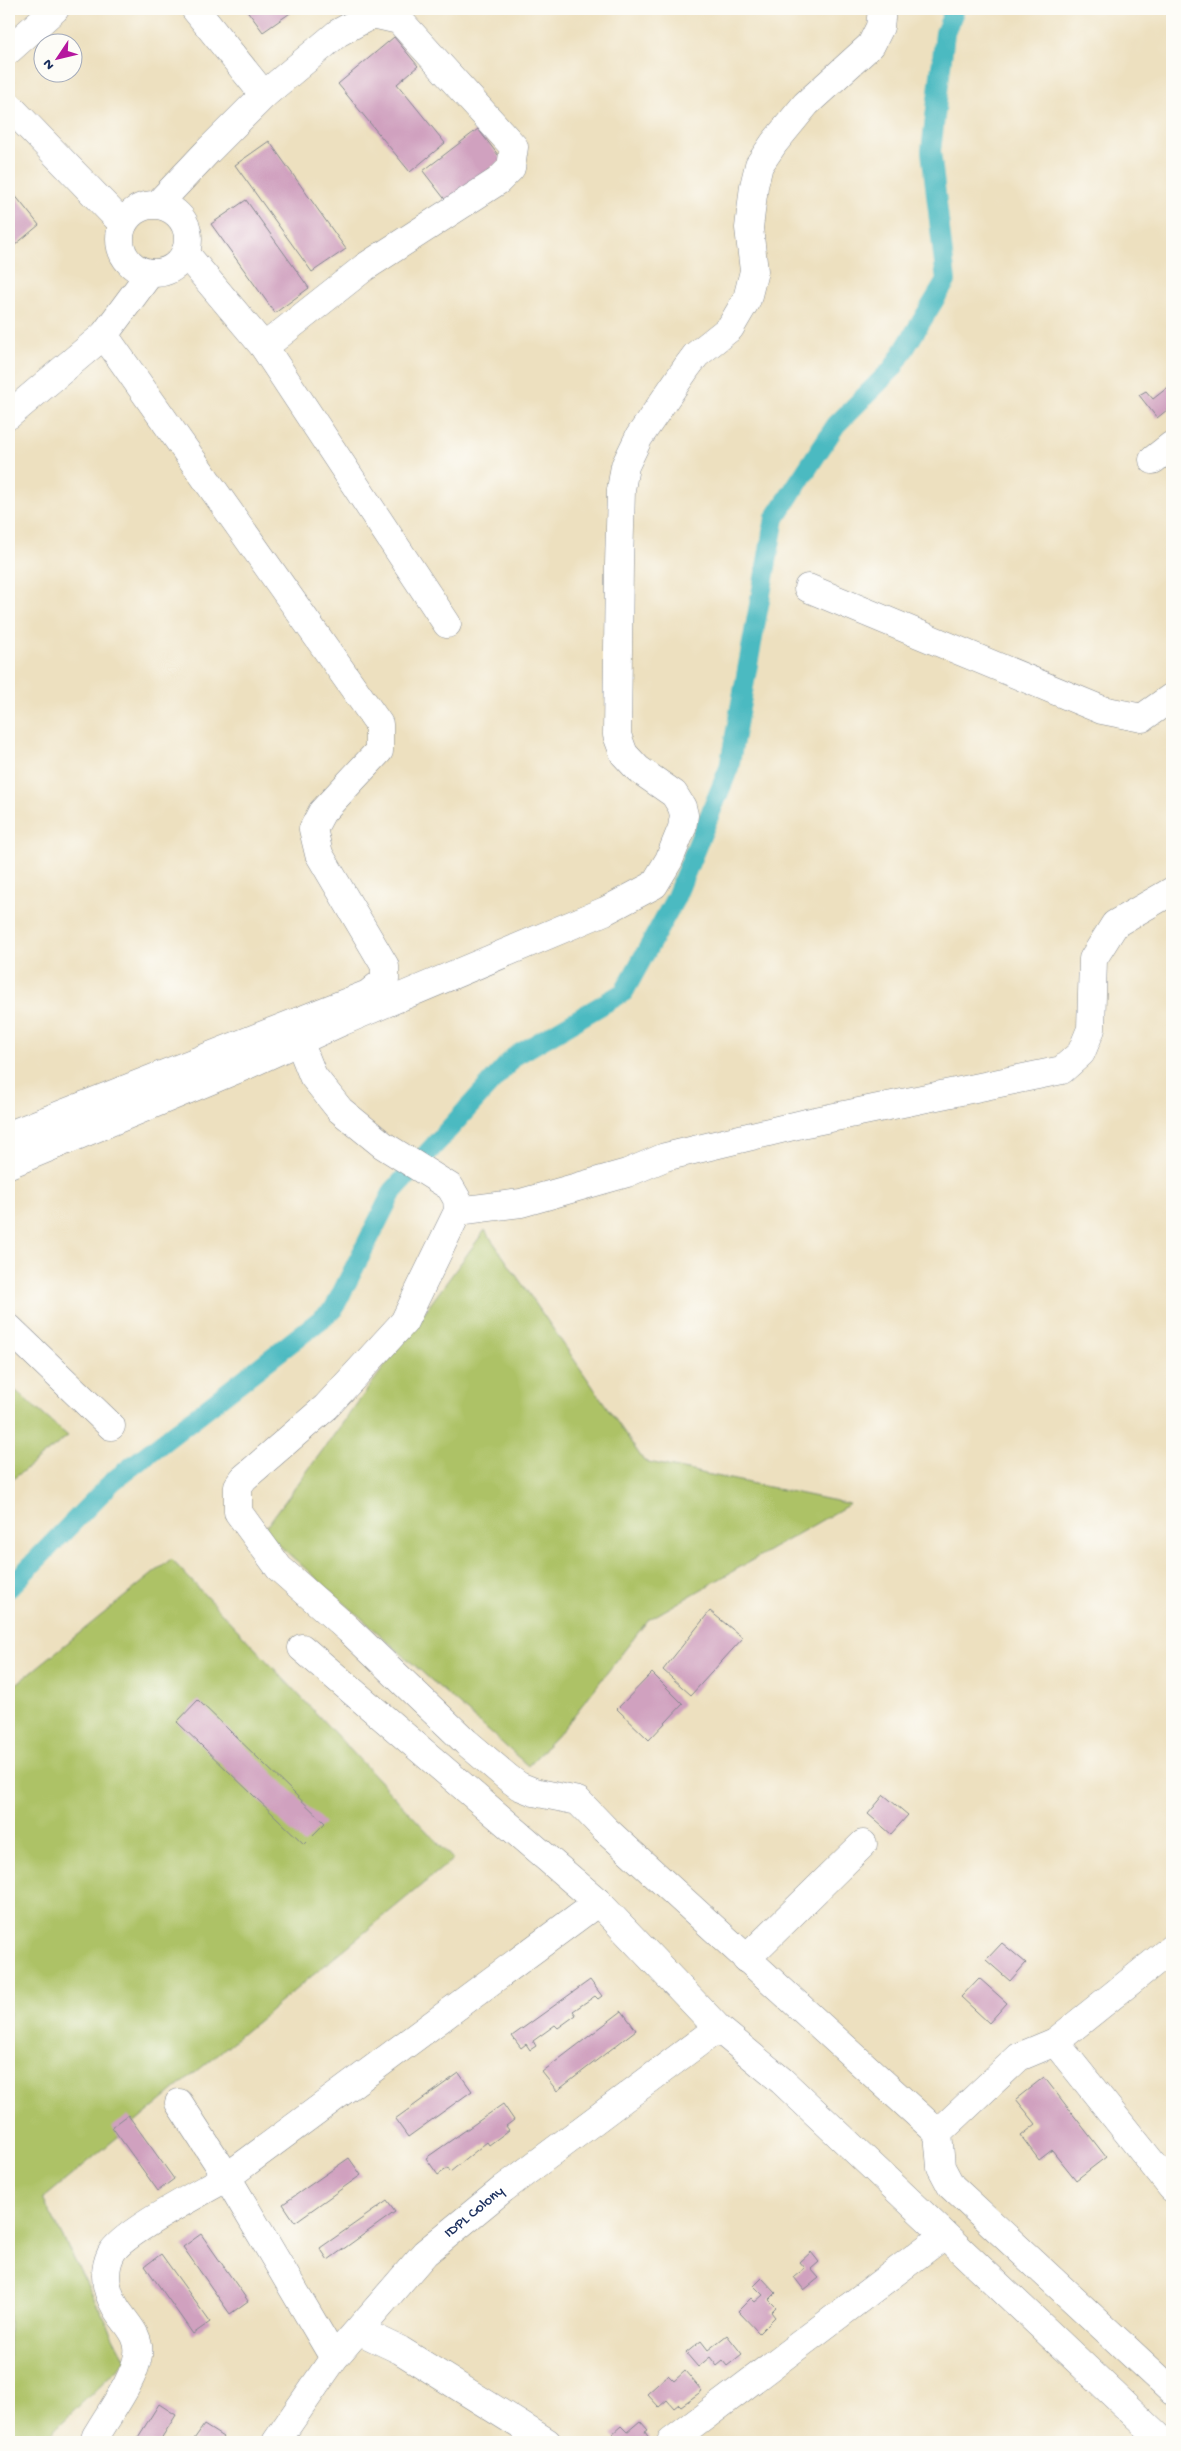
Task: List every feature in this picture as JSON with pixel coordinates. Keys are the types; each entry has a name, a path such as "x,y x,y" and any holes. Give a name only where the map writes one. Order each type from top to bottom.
{"street":[{"path":"9,50 55,9"},
{"path":"194,9 264,95"},
{"path":"9,1164 247,1065 299,1040 606,911 654,885 662,874 682,828 684,815 682,807 674,794 638,769 624,754 617,735 618,565 621,490 625,466 640,437 687,367 696,355 730,328 747,299 754,271 749,228 758,166 806,104 871,45 880,28 882,9"},
{"path":"158,204 264,95 338,33 373,14 399,20 514,147 511,168 498,181 365,267 264,347"},
{"path":"9,106 123,224"},
{"path":"158,204 171,209 180,217 187,228 188,241 185,254 170,269 150,273 130,264 124,255 120,240 123,224 132,212 144,206 158,204"},
{"path":"185,254 264,347 447,624"},
{"path":"9,415 104,335 150,273"},
{"path":"9,1135 368,994 385,980 384,966 319,854 313,829 322,812 379,751 379,724 104,335"},
{"path":"808,588 1102,710 1142,718 1172,697"},
{"path":"458,1211 521,1203 627,1173 665,1157 806,1123 1062,1070 1081,1053 1091,1029 1093,959 1115,924 1172,891"},
{"path":"299,1040 313,1076 325,1094 363,1130 450,1188 457,1199 458,1211 404,1322 326,1407 244,1478 238,1486 238,1512 279,1568 349,1630 466,1742 519,1786 534,1792 578,1801 605,1829 938,2133 941,2167 951,2186 1172,2391"},
{"path":"9,1328 111,1426"},
{"path":"302,1648 598,1902 718,2028 782,2081 1164,2442"},
{"path":"746,1959 863,1844"},
{"path":"94,2442 133,2370 138,2353 136,2338 128,2323 116,2309 105,2286 106,2268 111,2252 127,2236 227,2177 598,1902"},
{"path":"938,2133 1019,2057 1055,2042 1172,1948"},
{"name":"IDPL Colony","path":"276,2442 334,2358 360,2331 425,2253 503,2188 718,2028"},
{"path":"1055,2042 1172,2188"},
{"path":"179,2103 227,2177 334,2358"},
{"path":"671,2442 944,2236"},
{"path":"360,2331 400,2350 547,2442"}],"green space":[{"path":"485,1230 644,1461 850,1504 648,1620 565,1727 528,1766 263,1531"},
{"path":"9,1385 68,1436 9,1482"},
{"path":"171,1559 453,1859 43,2199 126,2360 42,2442 9,2442 9,1690"}],"building":[{"path":"246,9 296,9 263,32"},
{"path":"394,37 418,66 397,84 445,143 410,172 338,84"},
{"path":"478,129 502,160 447,202 423,171"},
{"path":"269,141 346,249 312,272 235,165"},
{"path":"9,188 39,225 9,250"},
{"path":"246,200 309,288 275,313 211,224"},
{"path":"1172,384 1172,406 1157,418 1139,395 1146,391 1153,399"},
{"path":"710,1611 743,1638 691,1695 663,1670"},
{"path":"652,1673 683,1704 649,1740 617,1709"},
{"path":"198,1700 325,1823 304,1844 177,1722"},
{"path":"884,1795 908,1815 891,1834 868,1814"},
{"path":"1002,1943 1026,1963 1010,1981 986,1960"},
{"path":"979,1978 1007,2003 989,2023 961,1997"},
{"path":"590,1980 602,1996 598,1999 595,1996 573,2011 576,2015 558,2028 555,2025 533,2041 536,2046 530,2050 526,2044 521,2048 512,2036"},
{"path":"622,2011 636,2030 557,2091 542,2072"},
{"path":"459,2073 472,2091 408,2137 395,2119"},
{"path":"1044,2077 1106,2157 1076,2180 1052,2150 1039,2160 1021,2136 1036,2124 1016,2099"},
{"path":"503,2104 514,2120 506,2126 509,2130 489,2145 487,2142 450,2172 448,2168 438,2175 426,2158"},
{"path":"128,2115 174,2179 158,2191 112,2127"},
{"path":"349,2158 361,2175 295,2222 283,2204"},
{"path":"387,2201 395,2212 328,2260 320,2248"},
{"path":"201,2234 248,2301 230,2314 183,2247"},
{"path":"811,2252 819,2262 811,2269 819,2278 804,2290 794,2277 805,2268 800,2262"},
{"path":"161,2254 210,2322 193,2334 145,2266"},
{"path":"762,2278 776,2293 769,2300 776,2307 771,2312 775,2317 759,2333 738,2311 751,2298 755,2302 763,2295 754,2286"},
{"path":"727,2335 742,2354 727,2366 723,2361 717,2366 710,2357 698,2367 686,2353 701,2341 708,2350"},
{"path":"685,2371 702,2391 681,2406 679,2404 674,2408 667,2400 659,2407 647,2394 668,2375 674,2381"},
{"path":"159,2404 176,2415 159,2442 135,2442"},
{"path":"640,2421 648,2430 645,2432 649,2438 644,2442 619,2442 612,2434 621,2426 627,2432"},
{"path":"204,2425 223,2437 220,2442 192,2442"}],"waterway":[{"path":"9,1588 113,1481 333,1310 393,1191 515,1056 624,992 675,899 729,768 775,518 836,425 893,368 946,281 931,151 945,33 955,9"}]}
